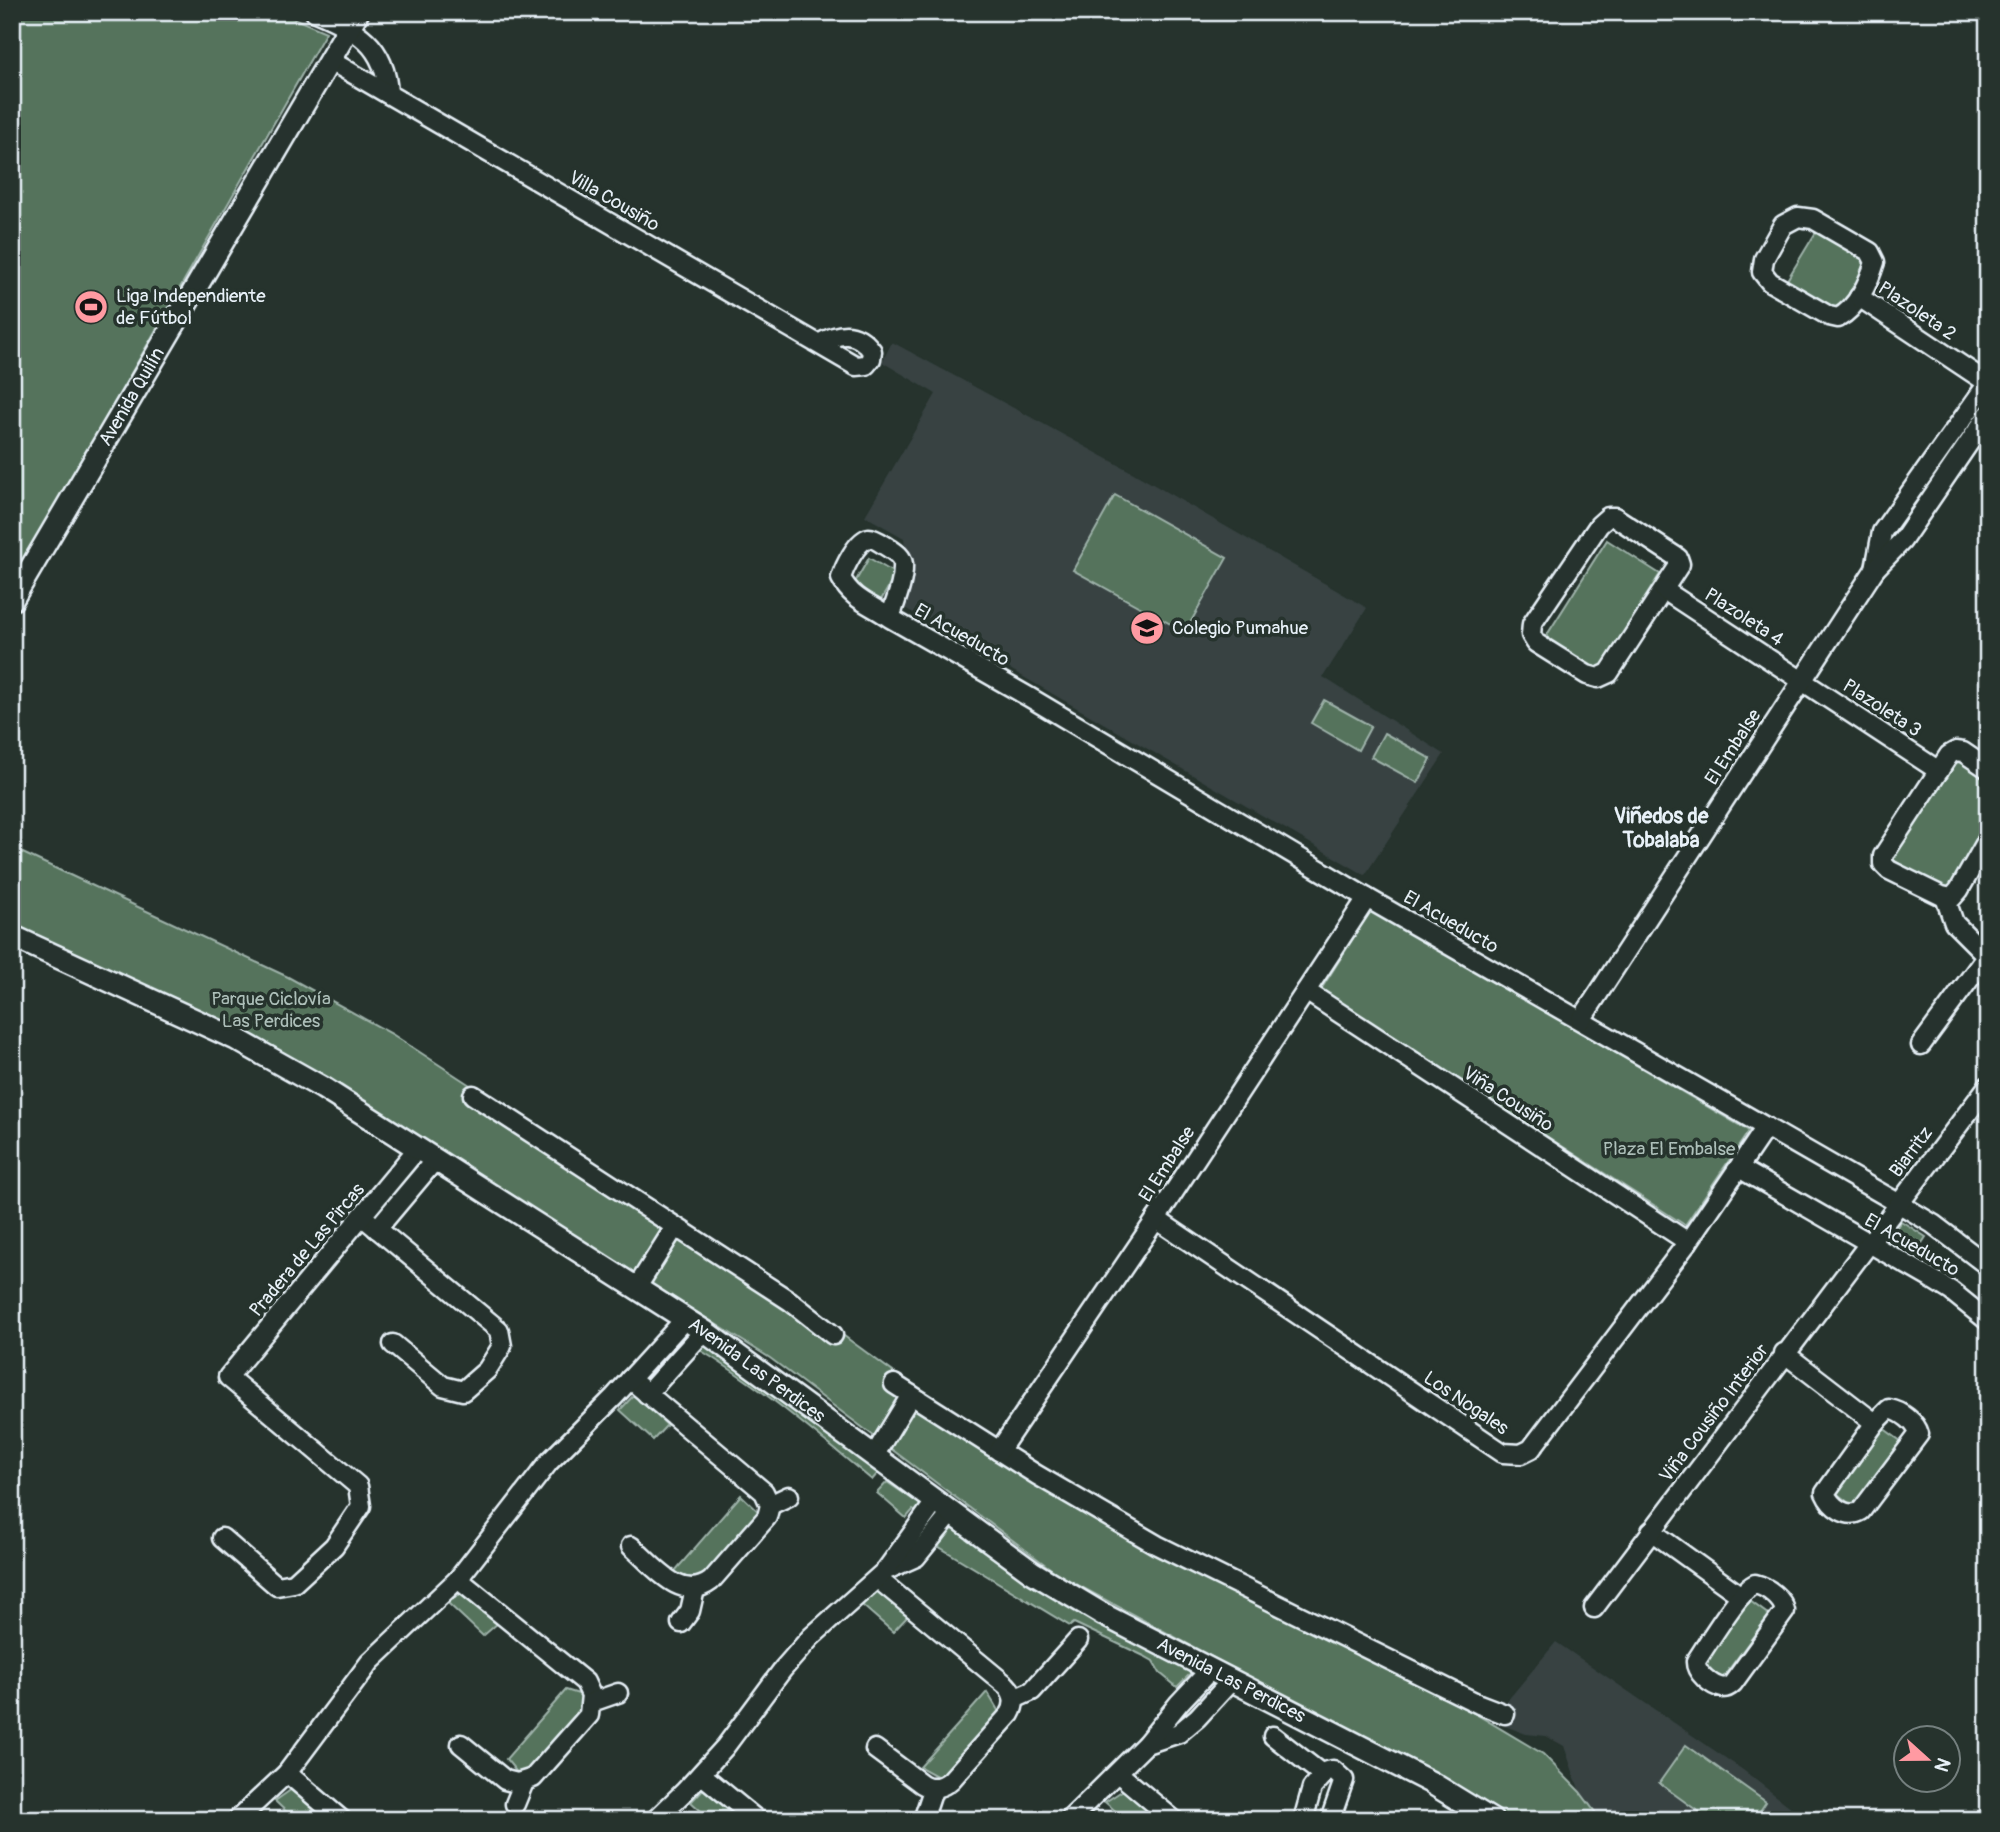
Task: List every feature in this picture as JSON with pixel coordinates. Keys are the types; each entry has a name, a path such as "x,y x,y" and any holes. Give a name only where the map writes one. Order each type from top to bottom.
{"street":[{"path":"315,12 354,20 381,59 387,76 388,94"},
{"name":"Avenida Quilín","path":"12,600 354,20"},
{"name":"Villa Cousiño","path":"331,61 819,344"},
{"path":"1798,217 1813,219 1870,252 1875,261 1859,297 1847,313 1838,318 1829,316 1770,282 1762,272 1764,259 1783,225 1798,217"},
{"name":"Plazoleta 2","path":"1859,297 1988,383"},
{"name":"El Embalse","path":"1875,569 1882,532 1988,383"},
{"name":"El Embalse","path":"1581,1020 1875,569 1902,541 1988,415"},
{"path":"1608,517 1615,517 1678,558 1678,569 1664,590 1609,673 1598,678 1587,675 1536,643 1531,635 1532,624 1599,525 1608,517"},
{"name":"Plazoleta 4","path":"1664,590 1802,680"},
{"name":"El Acueducto","path":"890,618 1029,697 1367,898 1898,1203 1933,1224 1988,1266"},
{"name":"Plazoleta 3","path":"1802,680 1939,771"},
{"path":"1988,769 1963,752 1956,751 1949,755 1883,856 1883,864 1889,870 1952,898 1988,839"},
{"path":"1921,1045 1987,955 1954,923 1945,897"},
{"name":"El Embalse","path":"999,1451 1156,1219 1367,898"},
{"name":"Avenida Las Perdices","path":"12,936 255,1049 335,1095 704,1331 874,1456 937,1512 1032,1572 1067,1594 1210,1670 1430,1782 1483,1817"},
{"name":"Viña Cousiño","path":"1306,991 1688,1242"},
{"name":"Biarritz","path":"1870,1244 1988,1086"},
{"path":"473,1095 790,1301 833,1335"},
{"name":"Los Nogales","path":"1156,1219 1503,1453 1521,1454 1531,1449 1688,1242 1766,1127"},
{"name":"Pradera de Las Pircas","path":"222,1538 277,1586 294,1583 334,1546 361,1506 358,1486 228,1377 363,1217 427,1154"},
{"name":"Pradera de Las Pircas","path":"377,1229 427,1154"},
{"name":"El Acueducto","path":"1739,1168 1951,1291 1988,1321"},
{"path":"363,1217 499,1330 502,1346 487,1370 463,1391 443,1386 393,1345"},
{"path":"637,1287 675,1227"},
{"name":"Viña Cousiño Interior","path":"1594,1608 1784,1353 1870,1244"},
{"path":"237,1820 287,1773 370,1662 458,1579 549,1462 685,1319"},
{"path":"647,1394 704,1331"},
{"path":"1784,1353 1875,1423"},
{"path":"630,1379 764,1492 771,1505"},
{"path":"894,1384 1097,1511 1157,1545 1479,1704 1505,1714"},
{"path":"874,1456 911,1395"},
{"path":"1889,1409 1897,1410 1917,1426 1919,1434 1861,1511 1847,1515 1828,1500 1825,1493 1875,1423 1889,1409"},
{"path":"631,1546 671,1582 682,1588 695,1589 711,1581 766,1517 771,1505 789,1496"},
{"path":"655,1820 701,1774 811,1637 882,1575 937,1512"},
{"path":"882,1575 916,1557 937,1512"},
{"path":"1651,1531 1741,1596"},
{"path":"876,1749 922,1784 942,1786 951,1780 1010,1714 1014,1699 1006,1685 882,1575"},
{"path":"458,1579 589,1688 592,1702 585,1720 539,1772 524,1782 515,1804"},
{"path":"1749,1586 1763,1586 1784,1603 1785,1611 1733,1683 1726,1688 1698,1673 1695,1668 1696,1661 1741,1596 1749,1586"},
{"path":"681,1623 690,1611 695,1589"},
{"path":"1014,1699 1032,1691 1078,1640"},
{"path":"1069,1820 1146,1744 1210,1670"},
{"path":"1146,1744 1179,1733 1197,1718 1231,1681"},
{"path":"592,1702 618,1693"},
{"path":"1273,1736 1323,1775"},
{"path":"461,1744 505,1780 524,1782"},
{"path":"1303,1820 1312,1788 1327,1771 1333,1770 1344,1780 1330,1820"},
{"path":"287,1773 342,1820"},
{"path":"1118,1773 1174,1820"},
{"path":"701,1774 757,1820"},
{"path":"923,1820 929,1809 934,1787"}],"shaded area":[{"name":"Colegio Pumahue","path":"892,342 1130,471 1367,608 1323,677 1444,754 1365,875 903,607 910,591 904,538 865,516 936,394 882,362"},
{"path":"1556,1642 1743,1770 1807,1820 1601,1820 1580,1792 1564,1746 1546,1736 1526,1734 1505,1726 1507,1701"}],"green space":[{"name":"Liga Independiente de Fútbol","path":"12,12 279,12 326,32 12,582"},
{"path":"1816,232 1872,265 1840,318 1784,285"},
{"path":"1115,495 1227,558 1185,632 1073,570"},
{"path":"1607,540 1660,574 1593,680 1540,646"},
{"path":"869,558 896,574 881,600 854,584"},
{"path":"1324,700 1371,726 1358,750 1311,723"},
{"path":"1384,733 1431,759 1418,783 1371,757"},
{"path":"1954,757 1988,777 1988,837 1952,896 1892,859"},
{"name":"Parque Ciclovía Las Perdices","path":"12,848 288,977 392,1034 765,1278 1035,1476 1154,1551 1474,1713 1543,1754 1580,1792 1601,1820 1506,1820 1438,1778 1059,1575 770,1358 354,1098 12,931"},
{"name":"Plaza El Embalse","path":"1371,910 1749,1131 1685,1225 1320,991"},
{"path":"1901,1221 1926,1237 1912,1258 1887,1242"},
{"path":"700,1342 741,1365 878,1473 872,1480 764,1393 695,1347"},
{"path":"634,1395 667,1425 653,1440 620,1410"},
{"path":"1883,1428 1902,1442 1854,1507 1835,1492"},
{"path":"887,1482 921,1505 916,1512 913,1510 906,1518 877,1493"},
{"path":"741,1495 760,1513 703,1578 690,1583 674,1572"},
{"path":"952,1527 1058,1600 1189,1668 1190,1674 1177,1687 1160,1673 1153,1661 1074,1623 1070,1626 936,1545 944,1540"},
{"path":"878,1588 909,1615 893,1632 862,1605"},
{"path":"463,1592 498,1623 483,1636 448,1603"},
{"path":"1750,1601 1769,1615 1721,1680 1702,1665"},
{"path":"566,1690 585,1696 580,1712 531,1771 519,1775 506,1759"},
{"path":"987,1692 999,1712 942,1779 920,1767"},
{"path":"1686,1745 1766,1802 1754,1820 1710,1820 1659,1783"},
{"path":"706,1786 733,1810 724,1820 711,1820 691,1802"},
{"path":"1128,1787 1154,1814 1149,1820 1126,1820 1105,1802"},
{"path":"292,1789 323,1816 318,1820 295,1820 275,1801"}],"place":[{"name":"Liga Independiente de Fútbol","path":"91,307"},
{"name":"Colegio Pumahue","path":"1147,628"}],"district":[{"name":"Viñedos de Tobalaba","path":"1661,828"}]}
